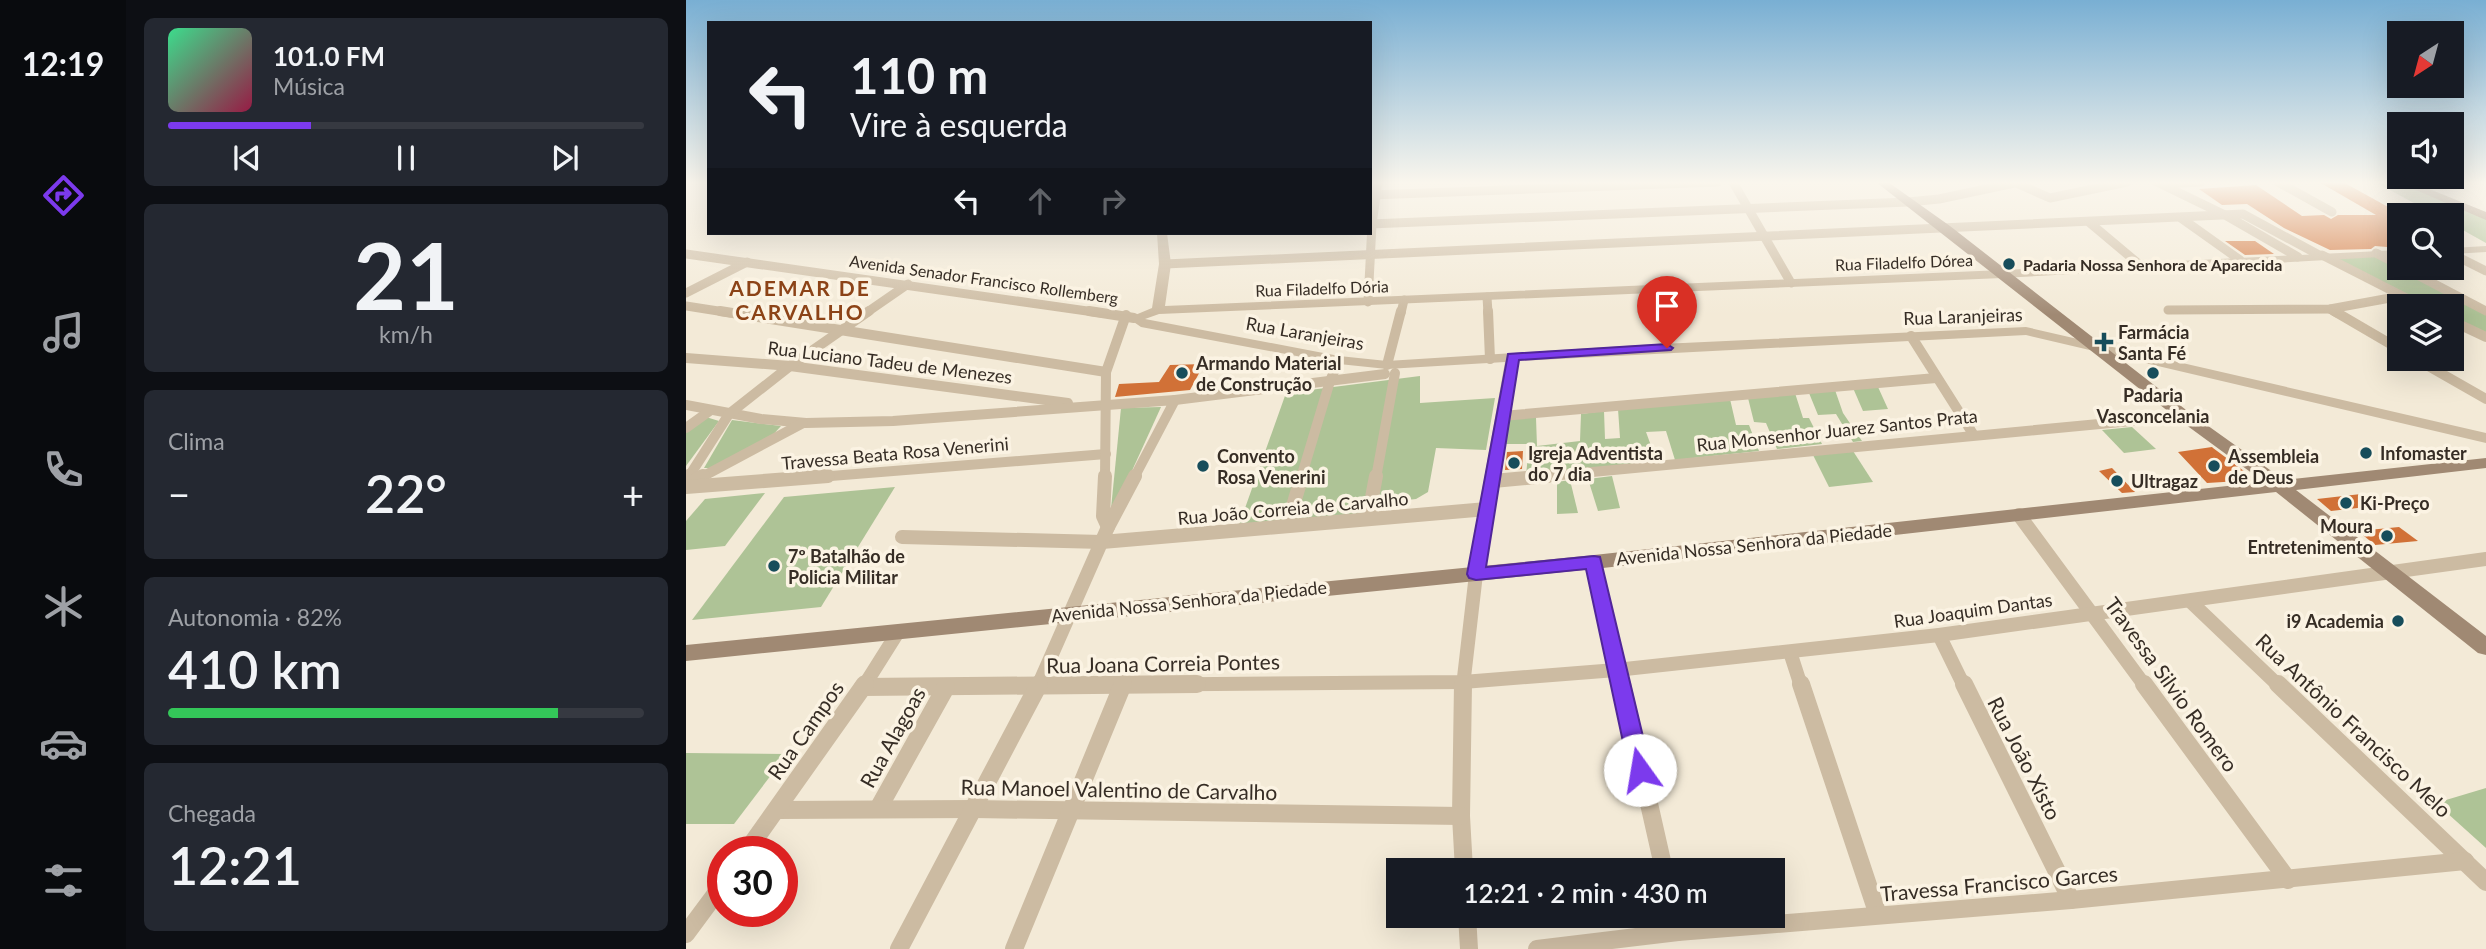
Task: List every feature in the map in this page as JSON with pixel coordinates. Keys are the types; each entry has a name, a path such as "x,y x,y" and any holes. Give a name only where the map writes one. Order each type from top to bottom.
{"main road":[{"path":"1942,226 2486,647"},
{"name":"Avenida Nossa Senhora da Piedade","path":"686,653 1070,612 1594,562 2486,463"}],"street":[{"path":"1759,226 1791,282"},
{"path":"1165,264 2011,226"},
{"path":"2094,226 2140,265"},
{"path":"2193,226 2240,260"},
{"path":"2246,226 2298,257"},
{"path":"2266,226 2397,294"},
{"path":"1158,310 1165,264 1162,235"},
{"path":"1368,302 1371,235"},
{"path":"2464,252 2486,249"},
{"path":"2376,253 2387,259"},
{"path":"2320,255 2387,253"},
{"name":"Avenida Senador Francisco Rollemberg","path":"686,254 1130,317"},
{"name":"Rua Filadelfo Dórea","path":"1487,297 2002,274 2320,255"},
{"path":"2464,259 2486,271"},
{"path":"686,293 747,262"},
{"path":"2427,280 2486,311"},
{"path":"686,484 729,414 790,366 908,284"},
{"path":"1487,297 1489,359"},
{"name":"Rua Filadelfo Dória","path":"1130,317 1158,310 1487,297"},
{"path":"2168,310 2330,309 2387,299"},
{"path":"1367,519 1389,371 1404,300"},
{"path":"686,306 1106,372"},
{"path":"2330,309 2387,342"},
{"path":"1108,527 1103,516 1107,454 1104,405 1106,372 1130,317"},
{"name":"Rua Laranjeiras","path":"1130,317 1145,324 1389,371 1457,368 1473,362 1513,357 2026,331 2486,438"},
{"path":"2464,327 2486,338"},
{"path":"2026,331 2075,331"},
{"path":"1911,336 1973,434"},
{"path":"1463,858 1461,816 1463,682 1476,574 1513,357"},
{"name":"Rua Luciano Tadeu de Menezes","path":"686,358 790,366 1089,406"},
{"path":"1287,526 1330,380 1339,360"},
{"path":"782,434 893,421 1175,401 1389,371"},
{"path":"2437,371 2486,399"},
{"path":"1502,416 1936,378"},
{"path":"899,949 1038,686 1108,527 1175,401"},
{"path":"686,405 729,414 803,423 875,419 893,421"},
{"path":"686,428 711,410"},
{"name":"Rua Monsenhor Juarez Santos Prata","path":"1493,481 2184,416"},
{"path":"686,484 803,423"},
{"name":"Travessa Beata Rosa Venerini","path":"686,484 1107,454"},
{"name":"Rua João Correia de Carvalho","path":"902,537 1102,542 1487,509"},
{"name":"Travessa Silvio Romero","path":"2019,515 2287,880"},
{"name":"Rua Joaquim Dantas","path":"1463,682 1616,670 1939,635 2391,575 2486,559"},
{"path":"1594,562 1616,670 1661,858"},
{"name":"Rua Antônio Francisco Melo","path":"2190,602 2486,883"},
{"name":"Rua Campos","path":"758,836 863,687 898,632"},
{"name":"Rua João Xisto","path":"1939,635 2071,900"},
{"path":"1790,652 1878,915"},
{"name":"Rua Joana Correia Pontes","path":"863,687 1463,682"},
{"path":"1014,949 1123,684"},
{"name":"Rua Alagoas","path":"878,809 946,687"},
{"name":"Rua Manoel Valentino de Carvalho","path":"777,810 974,809 1461,816"},
{"name":"Travessa Francisco Garces","path":"1785,919 2071,900 2465,862"},
{"path":"686,934 707,906"},
{"path":"1468,928 1469,949"},
{"name":"Travessa Francisco Garces","path":"1537,949 1654,928"}],"green space":[{"path":"2464,226 2486,226 2486,243 2464,231"},
{"path":"2377,256 2387,261 2387,280 2421,280 2447,294 2405,294 2329,257"},
{"path":"2464,303 2486,315 2486,333 2464,323"},
{"path":"1420,376 1420,403 1495,398 1486,450 1436,448 1428,492 1416,499 1365,505 1364,516 1239,525 1286,393"},
{"path":"1878,387 1888,409 1863,411 1853,388"},
{"path":"1835,390 1843,413 1862,441 1853,442 1836,414 1818,415 1809,393"},
{"path":"1795,393 1803,418 1809,418 1822,444 1777,449 1766,423 1754,422 1748,398"},
{"path":"1730,399 1736,425 1749,425 1759,451 1675,460 1666,431 1646,432 1657,462 1526,476 1529,444 1502,444 1505,418 1536,418 1537,446 1580,441 1581,414 1604,411 1605,439 1620,438 1618,409"},
{"path":"1161,407 1110,519 1121,408"},
{"path":"706,417 719,421 686,466 686,432"},
{"path":"732,420 781,426 771,437 712,468 704,468"},
{"path":"2132,427 2156,449 2124,453 2102,430"},
{"path":"1853,451 1873,482 1829,487 1813,455"},
{"path":"1612,476 1620,508 1598,511 1588,479"},
{"path":"1570,480 1578,513 1557,514 1557,482"},
{"path":"895,487 821,607 692,620 784,497"},
{"path":"765,493 725,546 686,550 686,521 705,499"},
{"path":"686,753 787,754 734,824 686,824"},
{"path":"2486,788 2486,848 2436,803"}],"building":[{"path":"2281,226 2387,226 2387,247 2330,250"},
{"path":"2225,241 2255,241 2274,254 2245,255"},
{"name":"Armando Material de Construção","path":"1204,364 1190,390 1115,397 1119,384 1159,382 1170,365"},
{"name":"Assembleia de Deus","path":"2212,447 2256,480 2207,483 2178,452"},
{"name":"Igreja Adventista do 7 dia","path":"1523,451 1522,469 1505,470 1507,452"},
{"name":"Ultragaz","path":"2112,468 2135,492 2122,493 2099,471"},
{"name":"Ki-Preço","path":"2361,494 2375,506 2331,511 2317,499"},
{"name":"Moura Entretenimento","path":"2399,527 2418,541 2375,545 2358,531"}],"place":[{"name":"Padaria Nossa Senhora de Aparecida","path":"2009,264"},
{"name":"Farmácia Santa Fé","path":"2104,342"},
{"name":"Armando Material de Construção","path":"1182,373"},
{"name":"Padaria Vasconcelania","path":"2153,373"},
{"name":"Infomaster","path":"2366,453"},
{"name":"Igreja Adventista do 7 dia","path":"1514,463"},
{"name":"Convento Rosa Venerini","path":"1203,466"},
{"name":"Assembleia de Deus","path":"2214,466"},
{"name":"Ultragaz","path":"2117,481"},
{"name":"Ki-Preço","path":"2346,503"},
{"name":"Moura Entretenimento","path":"2387,536"},
{"name":"7º Batalhão de Policia Militar","path":"774,566"},
{"name":"i9 Academia","path":"2398,621"}],"district":[{"name":"ADEMAR DE CARVALHO","path":"800,299"}],"route":[{"path":"1640,770 1594,562 1476,574 1513,357 1667,348"}]}
